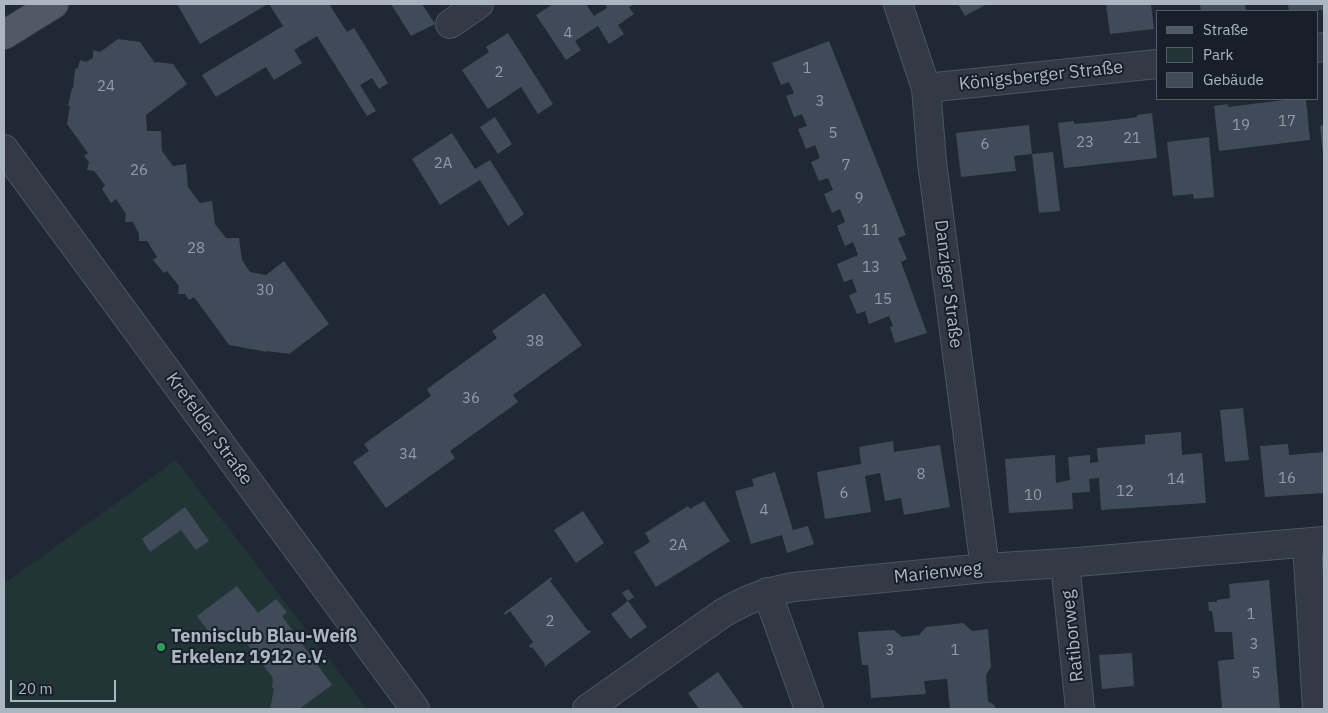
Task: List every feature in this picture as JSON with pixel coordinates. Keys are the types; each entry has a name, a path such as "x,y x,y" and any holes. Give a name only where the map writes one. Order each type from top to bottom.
{"main road":[{"path":"4,35 54,4"}],"street":[{"path":"450,24 479,4"},
{"name":"Danziger Straße","path":"898,4 926,88 932,162 985,568"},
{"name":"Königsberger Straße","path":"926,88 1156,64"},
{"name":"Krefelder Straße","path":"4,148 415,709"},
{"path":"1316,542 1318,709"},
{"name":"Marienweg","path":"587,709 723,613 743,601 767,592 793,587 985,568 1316,542"},
{"name":"Ratiborweg","path":"1066,563 1080,709"},
{"path":"767,592 810,709"}],"green space":[{"name":"Tennisclub Blau-Weiß Erkelenz 1912 e.V.","path":"176,460 367,709 4,709 4,584"}],"building":[{"path":"177,4 268,4 200,44"},
{"path":"269,4 329,4 347,32 354,28 388,83 379,89 372,78 360,85 376,111 367,116 317,36 294,50 302,63 274,80 266,67 216,97 202,75 283,26"},
{"path":"391,4 422,4 435,24 411,36"},
{"path":"553,4 586,4 594,16 607,8 605,4 634,4 629,7 634,14 618,25 624,34 609,44 598,26 575,41 581,50 566,60 536,15"},
{"path":"958,4 987,4 965,16"},
{"path":"1106,4 1151,4 1154,29 1110,34"},
{"path":"1200,4 1245,4 1246,10 1201,10"},
{"path":"1288,4 1324,4 1324,10 1289,10"},
{"path":"508,33 553,104 538,114 521,87 488,109 462,70 489,52 486,47"},
{"path":"118,39 140,42 155,63 173,64 187,84 146,115 147,131 161,131 162,151 173,166 186,164 188,187 200,203 212,201 215,224 226,238 239,238 242,260 250,272 266,275 284,261 329,324 289,354 229,345 194,297 189,300 185,294 178,294 179,286 167,271 164,273 153,260 157,257 147,241 139,241 139,234 133,222 125,222 126,214 116,199 111,203 102,189 105,185 94,171 87,170 89,162 84,156 88,153 67,124 70,106 68,106 73,88 75,69 78,68 80,60 86,62 93,58 93,50 100,52"},
{"path":"829,41 906,235 898,238 907,259 901,262 927,333 895,343 890,327 893,326 889,316 869,324 865,311 857,314 849,295 857,292 852,279 844,282 837,264 858,255 853,242 845,246 837,226 845,222 840,209 832,213 824,194 833,190 828,178 819,181 811,162 820,158 815,145 806,149 798,129 807,126 802,114 794,117 786,96 794,93 789,82 781,85 772,63"},
{"path":"1284,100 1306,100 1310,140 1219,151 1214,106 1228,104 1228,107"},
{"path":"1152,113 1157,158 1064,168 1058,123 1074,121 1074,124 1107,121"},
{"path":"495,117 512,144 498,154 480,127"},
{"path":"1029,125 1032,154 1014,156 1016,171 961,177 956,133"},
{"path":"1324,125 1324,155 1323,155 1320,126"},
{"path":"452,133 475,169 490,160 524,214 508,226 480,180 440,205 412,159"},
{"path":"1209,137 1214,197 1194,199 1193,194 1173,196 1167,142"},
{"path":"1053,152 1060,211 1039,213 1032,154"},
{"path":"544,293 582,345 513,395 518,402 450,451 455,458 386,508 353,462 369,451 364,444 431,396 427,389 497,338 492,331"},
{"path":"1243,408 1249,460 1225,462 1220,410"},
{"path":"1181,432 1182,455 1202,453 1206,503 1101,510 1099,478 1089,479 1090,492 1072,493 1073,509 1009,513 1005,459 1055,455 1056,483 1070,480 1068,457 1090,455 1090,463 1098,462 1097,448 1145,444 1145,435"},
{"path":"893,441 894,452 940,445 950,507 904,515 901,498 885,501 880,473 865,476 871,512 825,519 817,472 861,464 859,447"},
{"path":"1288,444 1289,455 1324,452 1324,493 1265,497 1260,446"},
{"path":"775,472 793,530 808,526 814,544 787,553 782,535 751,544 735,491 754,486 752,479"},
{"path":"704,501 730,541 656,587 634,552 650,542 645,533 688,506 690,509"},
{"path":"185,507 209,541 196,550 181,530 150,552 142,539"},
{"path":"583,511 604,543 576,563 554,530"},
{"path":"551,577 550,581 588,631 590,630 591,632 544,667 545,664 532,647 530,648 529,646 533,642 510,611 505,615 504,613"},
{"path":"1269,580 1280,709 1222,709 1218,661 1234,659 1232,632 1215,632 1212,611 1209,611 1208,602 1217,602 1217,600 1230,598 1229,584"},
{"path":"237,586 258,613 276,599 287,612 282,616 332,685 299,709 270,709 274,689 272,687 273,678 236,629 217,643 197,616"},
{"path":"628,589 634,597 628,601 622,593"},
{"path":"628,601 647,627 630,639 611,614"},
{"path":"963,623 972,631 988,629 991,667 986,675 988,701 995,706 995,709 950,709 947,679 924,681 926,694 871,698 868,665 862,665 858,632 894,630 902,637 919,635 926,627"},
{"path":"1132,653 1134,686 1102,689 1099,655"},
{"path":"718,672 744,709 699,709 688,693"}],"place":[{"name":"Tennisclub Blau-Weiß Erkelenz 1912 e.V.","path":"161,647"}]}
